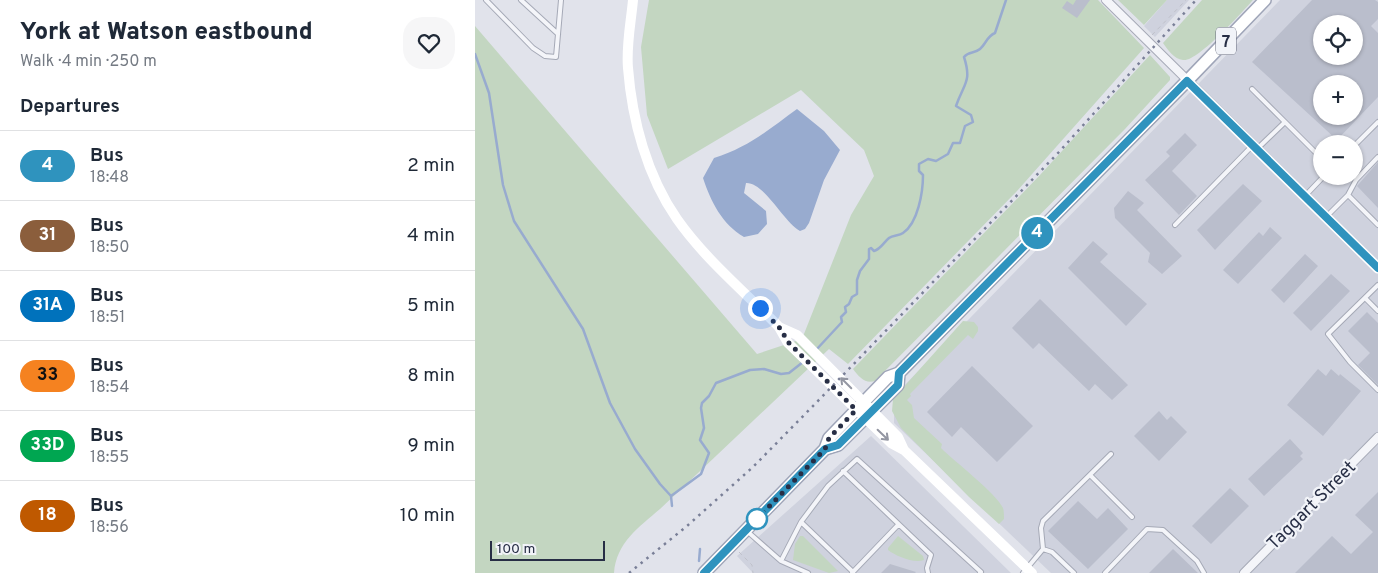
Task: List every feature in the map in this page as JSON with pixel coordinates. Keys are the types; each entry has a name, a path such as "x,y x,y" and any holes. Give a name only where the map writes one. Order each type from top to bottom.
{"main road":[{"path":"633,0 628,68 637,131 660,192 677,220 698,245 779,327 789,343 819,373 898,437 904,450 1027,572"},
{"name":"7","path":"704,573 825,449 829,438 898,385 899,373 1265,0"},
{"path":"779,327 797,334 827,365 864,410"}],"street":[{"path":"1106,0 1378,268"},
{"name":"Taggart Street","path":"1244,573 1378,437"}],"lane":[{"path":"486,0 533,48 545,56 556,57 561,0"},
{"path":"521,0 558,34"},
{"path":"1252,89 1313,150"},
{"path":"1175,225 1255,147 1285,122"},
{"path":"1363,137 1378,122"},
{"path":"1326,217 1348,195 1356,180 1378,157"},
{"path":"1305,196 1315,185"},
{"path":"1348,195 1378,225"},
{"path":"1378,284 1328,334 1350,362 1378,389"},
{"path":"1365,298 1378,311"},
{"path":"1027,572 1043,548 1043,521 1111,454"},
{"path":"781,561 801,522 828,486 857,459 980,573"},
{"path":"843,472 931,555 927,568 928,573"},
{"path":"1090,475 1132,517"},
{"path":"801,522 852,572 898,525"},
{"path":"1105,573 1147,528 1163,530 1197,561 1202,572"},
{"path":"746,531 781,561 808,573"},
{"path":"1043,548 1052,552 1074,573"}],"path":[{"path":"1146,40 1158,31 1186,0"},
{"path":"732,545 752,565 753,573"}],"shaded area":[{"path":"1167,0 1189,0 1155,37 1144,26"},
{"path":"1280,0 1378,0 1378,573 1051,573 894,423 894,396"},
{"path":"871,436 1011,573 753,573 737,556"}],"green space":[{"path":"649,0 1098,0 1144,48 1017,191 848,364 829,349 630,536 619,553 614,573 475,573 475,26 757,354 802,339 851,215 874,176 864,150 801,90 668,169 647,115 641,47"},
{"path":"1118,0 1167,0 1144,25"},
{"path":"1202,0 1253,0 1209,45 1190,59 1183,60 1177,58 1171,54 1163,43"},
{"path":"1150,55 1170,77 1170,80 1125,129 875,381 868,382 860,377 853,369 1040,175"},
{"path":"963,321 974,322 978,327 978,331 973,339 968,335 910,394 911,396 907,400 912,405 914,418 942,444 941,448 999,502 1003,508 1004,519 999,524 969,497 901,428 892,411 893,399"},
{"path":"800,536 803,536 838,571 829,573 793,560 795,544"},
{"path":"898,536 923,556 924,560 910,560 888,550"}],"water":[{"path":"797,109 824,131 840,150 824,180 809,223 805,229 800,231 767,195 753,184 746,183 744,193 766,211 767,224 758,234 744,237 729,226 718,212 703,178 714,158 738,149"}],"building":[{"path":"1076,0 1090,0 1077,18 1062,8 1067,1 1073,5"},
{"path":"1312,0 1375,0 1378,2 1378,19 1371,26 1378,33 1378,97 1363,113 1363,75 1313,75 1313,118 1252,62"},
{"path":"1321,125 1351,125 1342,135 1332,135"},
{"path":"1185,133 1197,145 1172,171 1197,196 1179,215 1145,180 1170,156 1166,152"},
{"path":"1378,162 1378,208 1357,186 1363,185 1363,179"},
{"path":"1243,184 1262,201 1215,250 1197,230"},
{"path":"1128,191 1144,203 1137,210 1182,256 1162,274 1148,262 1150,253 1115,218 1114,208"},
{"path":"1270,227 1282,238 1238,284 1223,270 1259,232 1263,236"},
{"path":"1093,241 1108,254 1100,262 1147,304 1126,326 1068,268"},
{"path":"1305,254 1318,266 1284,303 1271,290"},
{"path":"1331,274 1350,291 1311,331 1293,313"},
{"path":"1040,299 1128,385 1112,400 1095,384 1089,391 1039,343 1033,349 1012,328"},
{"path":"1367,312 1378,323 1378,385 1358,365 1370,353 1348,331"},
{"path":"972,366 1033,426 997,462 961,427 952,437 927,412"},
{"path":"1318,369 1326,376 1331,369 1361,391 1323,436 1287,405"},
{"path":"1159,411 1167,420 1171,416 1187,432 1159,461 1134,436"},
{"path":"1290,439 1303,453 1300,456 1303,459 1264,496 1248,479"},
{"path":"1230,488 1249,506 1211,544 1192,526"},
{"path":"1378,492 1378,573 1295,573 1332,536 1351,554 1373,532 1355,515"},
{"path":"1078,501 1097,519 1108,508 1128,529 1088,569 1048,531"},
{"path":"1173,549 1198,573 1149,573"},
{"path":"890,564 916,572 881,573"}],"waterway":[{"path":"816,350 842,322 841,317 846,312 845,307 849,304 852,297 857,294 857,280 860,271 869,259 869,249 871,248 874,251 892,236 903,233 916,215 922,190 923,175 919,171 919,164 928,159 936,161 948,154 953,143 960,143 965,126 973,122 971,115 956,106 967,77 964,57 980,49 990,36 995,33 1006,0"},
{"path":"475,54 489,93 503,185 514,221 583,329 610,403 635,449 671,496"},
{"path":"672,506 671,496 701,474 709,453 700,440 704,428 701,408 702,403 709,396 716,383 750,370 764,369 781,374 789,373 803,362"},
{"path":"699,561 700,549"}],"railway":[{"path":"629,573 687,526 753,467 1059,152 1196,0"}],"bus line":[{"name":"4","path":"704,573 825,449 838,445 898,385 899,373 1187,81 1378,268"}],"route":[{"path":"757,519 825,449 829,438 856,410 789,343 779,327 760,308"}]}
